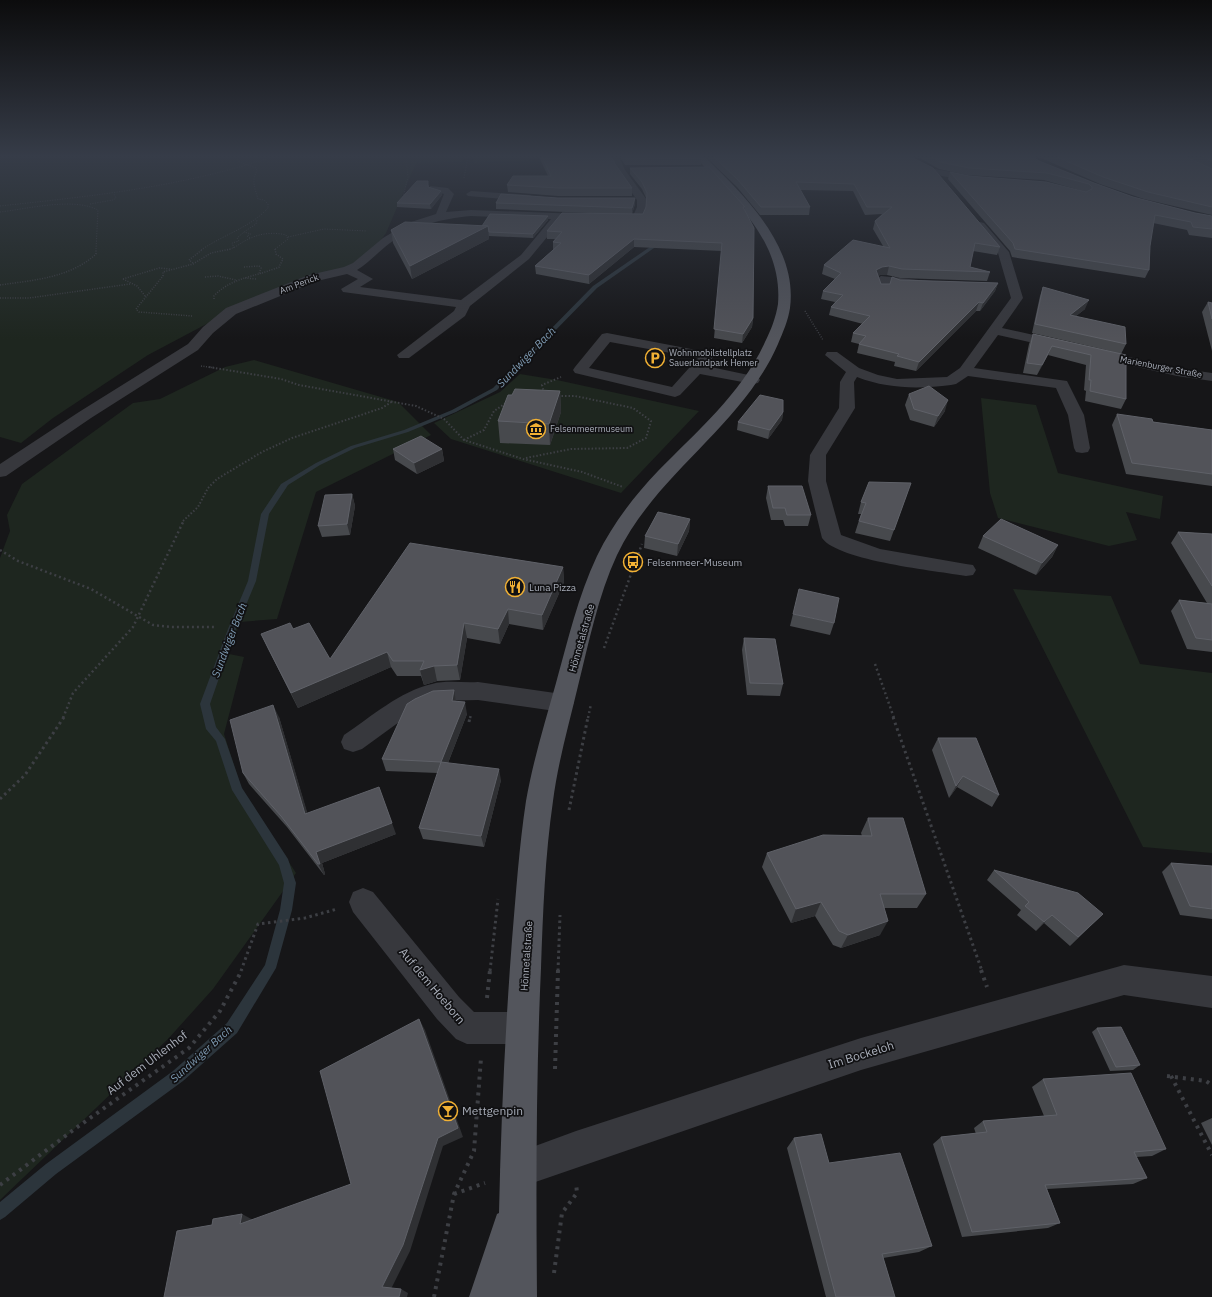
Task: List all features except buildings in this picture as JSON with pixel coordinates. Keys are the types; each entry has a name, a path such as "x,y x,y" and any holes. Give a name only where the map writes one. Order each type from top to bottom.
{"main road":[{"name":"Hönnetalstraße","path":"517,1297 517,1188 522,1028 533,854 543,780 562,703 592,599 607,557 623,526 646,495 718,421 752,380 771,347 782,318 785,301 782,274 774,250 755,218"},
{"name":"Hönnetalstraße","path":"489,1297 517,1188"}],"street":[{"name":"Am Perick","path":"0,472 92,410 193,347 208,330 231,312 313,278 348,270 395,231 437,218"},
{"path":"404,355 460,313 464,304 525,257 558,218"},
{"name":"Am Perick","path":"579,218 637,219 638,218"},
{"path":"832,355 854,371 875,379 897,383 934,383 951,380 965,371 1017,298 1004,252 972,218"},
{"path":"348,270 367,279 347,289 464,304"},
{"path":"883,288 881,280 890,280 898,283 928,284"},
{"path":"998,287 1014,287"},
{"path":"994,330 1070,347"},
{"path":"607,337 707,356 697,369 675,392 580,370 607,337"},
{"name":"Marienburger Straße","path":"1085,351 1177,372 1212,377"},
{"path":"697,369 752,380"},
{"path":"854,371 847,382 846,408 818,454 816,481 832,538 848,547 874,554 966,570"},
{"path":"965,371 1062,384 1076,415 1082,448"},
{"path":"353,742 409,704 433,692 478,691 562,703"},
{"name":"Auf dem Hoeborn","path":"363,902 448,1008 467,1028 522,1028"},
{"name":"Im Bockeloh","path":"517,1188 576,1149 861,1054 1124,980 1212,992"}],"path":[{"path":"0,285 50,277 76,268 91,260 96,254 94,239 97,218"},
{"path":"395,218 390,229 395,231"},
{"path":"234,248 232,243 239,241 237,238 256,224 258,219"},
{"path":"193,264 189,260 206,246 218,238 258,219"},
{"path":"215,300 214,296 219,290 236,280 279,267 283,259 276,254 274,249 281,246 288,239 287,238 324,230 395,231"},
{"path":"244,232 251,234 247,236 250,238"},
{"path":"166,313 139,312 136,309 163,276 162,272 193,264 210,253 234,248 250,238 276,232 284,234 287,238"},
{"path":"244,268 260,266 261,271 258,274"},
{"path":"146,297 137,286 130,284 123,279 159,268 171,269"},
{"path":"244,277 257,278 262,273"},
{"path":"205,277 218,276 236,280"},
{"path":"0,298 22,299 130,284"},
{"path":"785,301 798,302 832,355"},
{"path":"220,370 281,379 299,385 416,406 444,419 464,440 523,459 582,472 646,495"},
{"path":"544,395 542,385 580,370"},
{"path":"523,459 571,449 627,448 646,438 651,421 633,408 575,396 552,395"},
{"path":"0,799 25,775 52,737 63,719 73,694 133,627 182,522 198,507 208,488 217,479 262,452 292,438 382,408 393,401"},
{"path":"464,440 484,430 494,411 504,404 511,402"},
{"path":"602,655 644,539"},
{"path":"0,550 18,560 91,589 153,625 171,627 214,627"},
{"path":"874,664 996,1016"},
{"path":"568,816 586,736 592,698"},
{"path":"469,722 471,715"},
{"path":"555,1076 560,907"},
{"name":"Auf dem Uhlenhof","path":"0,1185 76,1128 188,1048 220,1012 245,964 258,924 305,918"},
{"path":"1212,1085 1206,1081 1169,1076 1212,1155"},
{"path":"553,1281 562,1213 577,1193 576,1149"}],"shaded area":[{"path":"0,218 393,218 386,233 378,244 348,269 248,302 148,355 53,418 21,443 0,437"},
{"path":"254,360 398,402 431,435 316,492 277,619 240,622 229,654 244,657 224,734 242,790 296,873 213,989 168,1039 0,1200 0,558 10,531 7,515 22,484 133,403 160,399 225,367"},
{"path":"520,374 557,380 699,411 621,493 451,439 434,423 500,392"},
{"path":"981,398 1036,405 1058,473 1163,496 1160,519 1126,512 1137,540 1109,546 998,518 990,493"},
{"path":"1013,589 1111,596 1140,664 1212,673 1212,853 1143,847"}],"waterway":[{"name":"Sundwiger Bach","path":"0,1212 51,1169 178,1076 232,1028 270,968 286,910 290,883 284,863 237,790 220,739 211,729 205,704 232,629 252,581 265,514 285,484 318,464 353,447 406,431 454,411 495,389 595,287 662,241"}],"place":[{"name":"Wohnmobilstellplatz Sauerlandpark Hemer","path":"655,358"},
{"name":"Felsenmeermuseum","path":"536,429"},
{"name":"Felsenmeer-Museum","path":"633,562"},
{"name":"Luna Pizza","path":"515,587"},
{"name":"Mettgenpin","path":"448,1111"}]}
